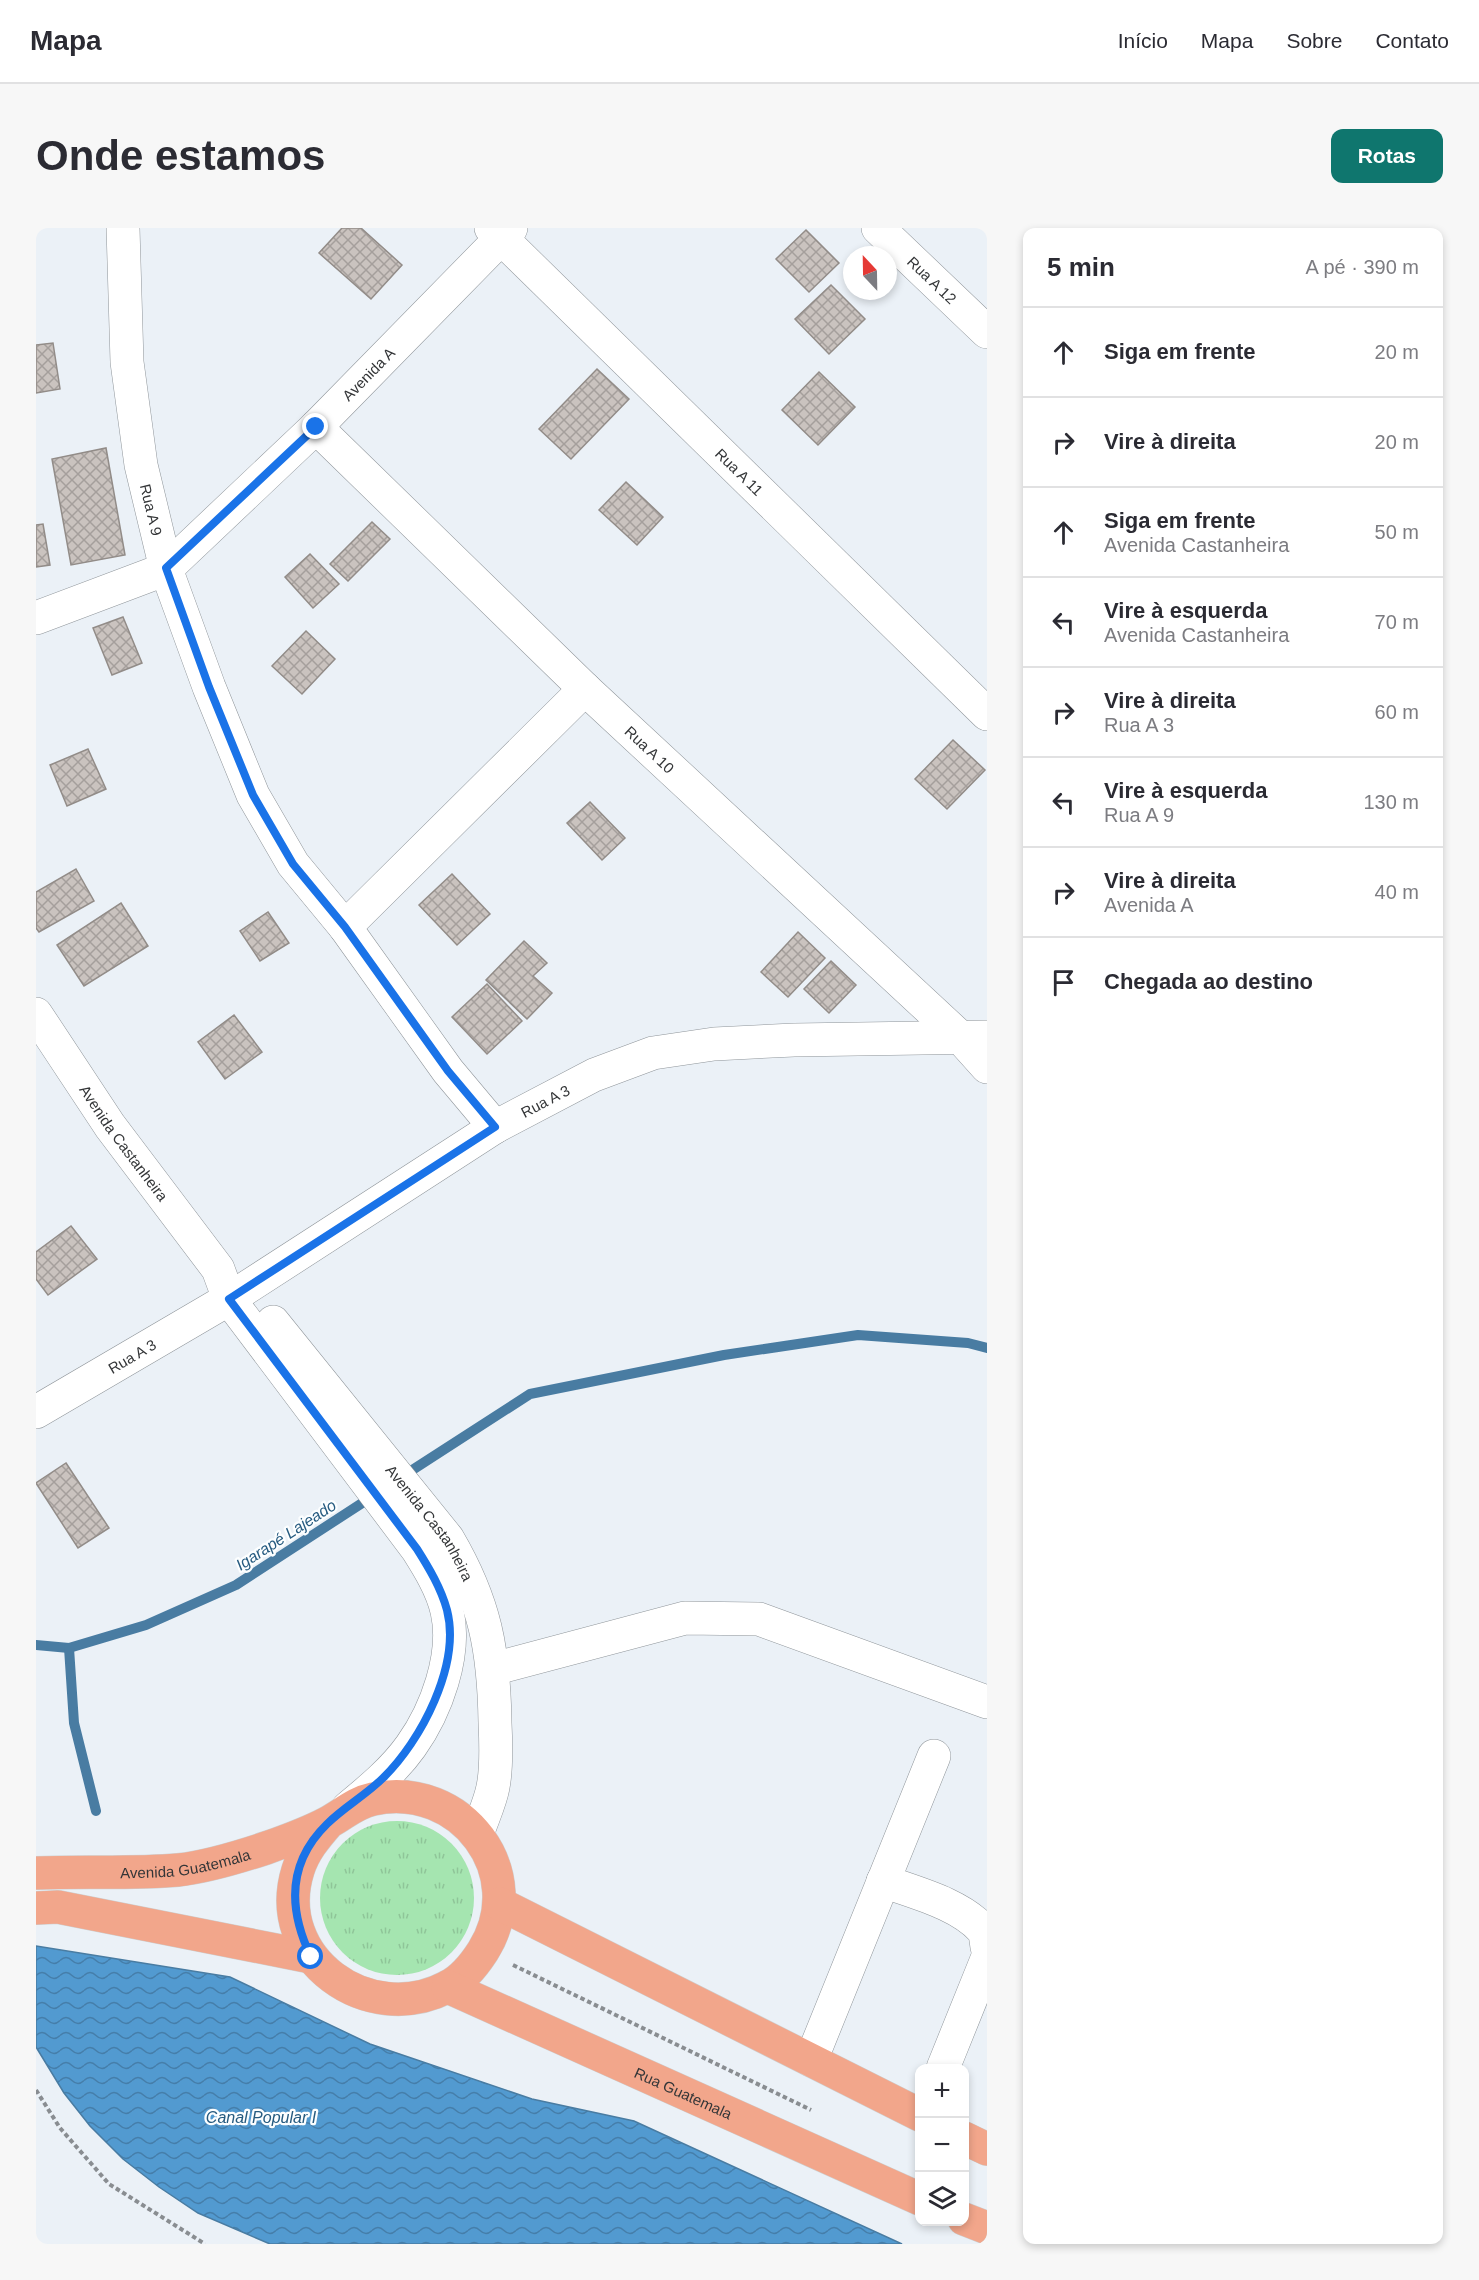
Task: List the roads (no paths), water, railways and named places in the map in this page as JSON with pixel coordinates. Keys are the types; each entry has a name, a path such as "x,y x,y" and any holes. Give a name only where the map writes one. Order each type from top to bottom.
{"main road":[{"path":"394,1796 418,1798 440,1805 461,1818 477,1835 491,1855 498,1879 500,1904 492,1937 474,1965 448,1987 420,1998 389,2001 359,1994 332,1978 311,1957 298,1930 294,1901 297,1872 309,1845 338,1815 371,1799 394,1796"},
{"name":"Avenida Guatemala","path":"36,1873 179,1869 264,1849 338,1815"},
{"path":"500,1904 915,2112"},
{"path":"36,1908 57,1907 237,1940 311,1957"},
{"name":"Rua Guatemala","path":"448,1987 915,2197"},
{"path":"969,2140 987,2149"},
{"path":"969,2220 987,2228"}],"street":[{"name":"Rua A 9","path":"123,228 127,362 141,465 166,568 209,687 253,795 293,864 345,927 448,1071 495,1127"},
{"name":"Rua A 12","path":"878,228 987,332"},
{"name":"Avenida A","path":"36,618 166,568 316,427 501,231"},
{"name":"Rua A 11","path":"501,231 987,714"},
{"name":"Rua A 10","path":"316,427 585,689 974,1038 987,1067"},
{"path":"345,927 585,689"},
{"name":"Avenida Castanheira","path":"36,1014 110,1126 352,1444 392,1494 448,1539 467,1571 481,1606 490,1643 496,1744 493,1786 477,1835"},
{"name":"Rua A 3","path":"36,1412 231,1285 495,1127 594,1075 653,1053 714,1044 794,1040 974,1038"},
{"name":"Avenida Castanheira","path":"338,1815 383,1778 411,1746 429,1713 449,1649 447,1611 434,1577 417,1549 392,1494"},
{"path":"493,1669 686,1618 759,1619 987,1702"},
{"path":"811,2060 934,1756"},
{"path":"883,1881 951,1907 969,1918 984,1931 987,1947"},
{"path":"945,2064 987,1959"}],"water":[{"name":"Canal Popular I","path":"36,1946 230,1977 370,2044 532,2099 634,2121 902,2244 270,2244 198,2213 159,2187 123,2159 90,2126 64,2093 36,2047"}],"waterway":[{"path":"403,1476 530,1394 724,1355 858,1335 968,1343 987,1348"},
{"name":"Igarapé Lajeado","path":"36,1645 69,1648 146,1625 236,1585 373,1496"},
{"path":"69,1648 74,1723 96,1811"}]}
